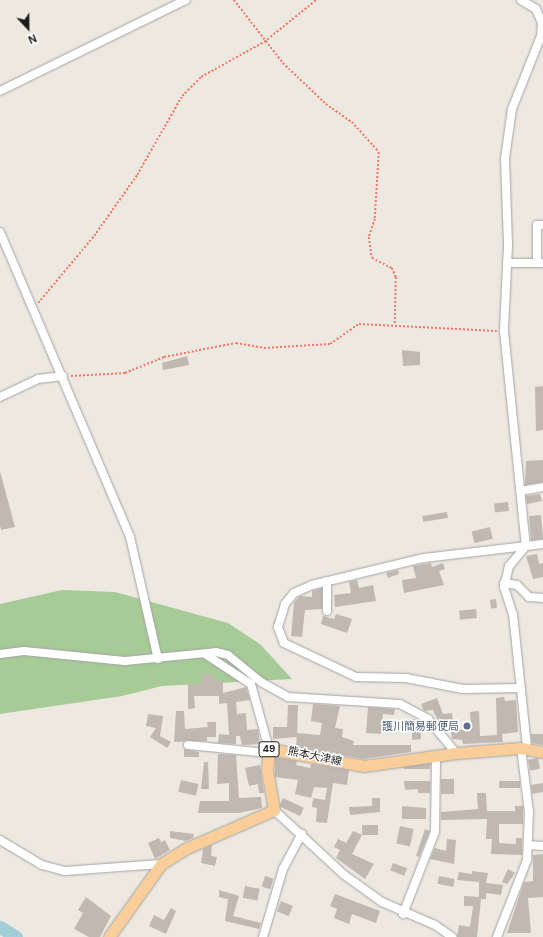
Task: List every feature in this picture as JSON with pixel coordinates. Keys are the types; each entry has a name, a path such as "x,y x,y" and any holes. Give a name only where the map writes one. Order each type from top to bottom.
{"main road":[{"name":"熊本大津線","path":"268,751 364,766 456,753 524,748 543,752"},
{"name":"49","path":"268,751 274,810"},
{"path":"109,937 162,864 187,848 274,810"}],"street":[{"path":"0,91 186,0"},
{"path":"497,937 527,860 529,812 513,614 504,583 509,566 526,546 504,331 507,263 508,134 523,78 542,36 540,16 521,0"},
{"path":"507,263 540,263 537,225 543,225"},
{"path":"0,232 63,376 130,537 158,659"},
{"path":"0,397 38,379 63,376"},
{"path":"521,490 543,487"},
{"path":"519,688 463,689 406,678 356,677 284,643 278,627 285,604 294,593 327,581 424,558 543,544"},
{"path":"327,581 327,611"},
{"path":"504,583 516,585 530,597 543,598"},
{"path":"0,654 24,651 125,661 205,654 228,655 262,682 288,696 400,704 428,719 456,753"},
{"path":"188,745 268,751 251,684 205,654"},
{"path":"403,914 435,832 436,756"},
{"path":"274,810 302,834 343,874 403,914 434,925 452,937"},
{"path":"263,937 283,869 302,834"},
{"path":"0,840 30,859 65,871 162,864"},
{"path":"528,845 543,846"}],"path":[{"path":"234,0 264,42 326,104 352,122 379,152 375,219 370,237 372,258 392,268 396,277 395,324"},
{"path":"34,310 94,236 137,175 182,96 201,78 264,42 316,0"},
{"path":"63,376 92,378 126,373 164,357 236,343 264,348 330,344 359,324 395,324 504,331"}],"green space":[{"path":"62,590 115,592 228,623 260,644 292,679 162,686 122,696 0,714 0,604"}],"building":[{"path":"402,350 420,352 420,365 403,366"},
{"path":"187,356 189,365 163,370 162,363"},
{"path":"543,386 543,430 536,431 535,387"},
{"path":"543,460 543,482 525,485 526,461"},
{"path":"0,471 15,527 1,530 0,525"},
{"path":"540,494 542,501 527,504 526,496"},
{"path":"508,502 509,511 495,512 494,503"},
{"path":"447,512 448,518 423,522 422,516"},
{"path":"541,515 543,539 531,540 529,516"},
{"path":"490,527 493,539 474,543 472,532"},
{"path":"537,554 539,564 543,563 543,577 533,579 526,556"},
{"path":"431,563 432,567 443,563 445,569 439,571 444,585 404,593 402,580 416,578 413,566"},
{"path":"398,570 399,574 388,578 386,573"},
{"path":"357,580 359,588 373,585 376,601 335,607 334,595 351,593 349,582"},
{"path":"322,588 322,609 305,610 302,637 291,636 294,602 300,596 312,597 312,591"},
{"path":"496,599 497,608 491,609 490,600"},
{"path":"476,609 477,618 460,620 459,611"},
{"path":"336,614 352,619 347,633 321,624 323,616 334,619"},
{"path":"202,674 214,674 214,681 223,681 223,693 246,687 250,700 236,702 237,714 246,713 247,730 258,729 260,744 242,745 240,736 236,736 236,744 218,743 219,734 229,735 227,703 219,704 219,696 194,696 195,708 188,709 188,684 202,684"},
{"path":"504,697 505,701 516,700 518,732 502,734 503,742 463,744 462,740 452,739 451,731 471,729 470,712 479,711 480,736 497,735 496,698"},
{"path":"437,698 443,714 452,713 453,723 440,725 433,710 424,711 421,704"},
{"path":"313,704 340,706 335,728 343,729 342,737 354,741 353,745 411,745 411,752 364,759 296,747 297,733 320,735 322,723 311,721"},
{"path":"288,705 298,705 297,737 273,739 273,727 287,727"},
{"path":"368,707 395,709 394,715 383,714 381,734 366,733"},
{"path":"176,711 184,711 185,729 208,727 207,722 216,722 216,737 207,737 207,741 174,742"},
{"path":"148,714 163,716 160,736 171,742 167,748 150,737 156,728 146,726"},
{"path":"412,719 421,721 421,739 412,740 412,732 402,732 401,720"},
{"path":"531,734 543,734 543,745 532,743"},
{"path":"184,749 199,752 199,757 184,757"},
{"path":"218,754 236,755 239,798 261,797 262,808 239,813 198,813 200,801 229,801 229,783 217,784"},
{"path":"275,757 297,761 296,765 310,768 311,764 349,770 347,785 333,783 327,823 316,822 317,808 312,807 313,798 325,800 327,788 314,787 311,798 295,794 298,780 275,777"},
{"path":"538,758 540,769 530,771 528,760"},
{"path":"204,762 208,762 209,789 201,789"},
{"path":"404,764 430,764 430,769 404,769"},
{"path":"260,765 264,793 259,793 258,784 249,786 245,768"},
{"path":"441,779 454,779 454,794 441,794"},
{"path":"181,780 199,784 196,796 178,792"},
{"path":"404,781 430,781 430,793 418,793 418,789 405,790"},
{"path":"499,781 520,781 520,788 499,788"},
{"path":"543,783 543,792 532,794 531,785"},
{"path":"477,793 486,793 487,811 515,811 515,806 523,806 523,824 499,824 499,843 516,844 516,838 522,838 522,855 491,854 492,839 486,839 487,819 441,820 441,812 478,809"},
{"path":"283,798 304,808 300,816 279,806"},
{"path":"372,798 380,798 380,812 350,815 349,807 372,806"},
{"path":"402,806 426,808 426,819 402,819"},
{"path":"362,825 378,825 378,835 362,835"},
{"path":"400,826 414,829 410,847 396,844"},
{"path":"425,829 430,831 419,857 416,856"},
{"path":"170,831 194,834 193,838 186,841 170,838"},
{"path":"353,831 362,835 352,854 374,864 365,879 336,858 340,850 334,847 338,839 346,843"},
{"path":"159,838 161,842 165,840 170,850 155,859 148,843"},
{"path":"447,839 456,840 454,864 430,859 435,848 446,851"},
{"path":"212,845 211,856 217,857 215,866 201,863 203,849"},
{"path":"543,854 543,897 528,898 531,933 507,933 524,882 533,881 533,855"},
{"path":"393,863 407,868 404,876 390,871"},
{"path":"508,869 515,873 507,884 502,882"},
{"path":"472,871 488,873 486,883 503,885 501,895 486,893 486,899 481,899 477,937 457,937 459,925 470,927 473,906 464,906 464,896 479,897 479,882 457,880 459,872 472,874"},
{"path":"265,876 274,879 270,889 262,886"},
{"path":"439,876 455,879 453,887 437,884"},
{"path":"245,886 260,889 257,901 243,898"},
{"path":"219,890 239,896 233,916 261,923 259,929 225,921 228,899 219,897"},
{"path":"335,894 380,911 376,923 352,914 349,924 334,918 337,909 330,906"},
{"path":"86,897 111,916 100,937 89,937 74,929 83,913 78,910"},
{"path":"281,901 293,906 289,916 277,911"},
{"path":"171,908 176,911 166,934 149,926 154,915 164,920"}],"waterway":[{"path":"0,927 16,937"}],"place":[{"name":"護川簡易郵便局","path":"467,726"}]}
